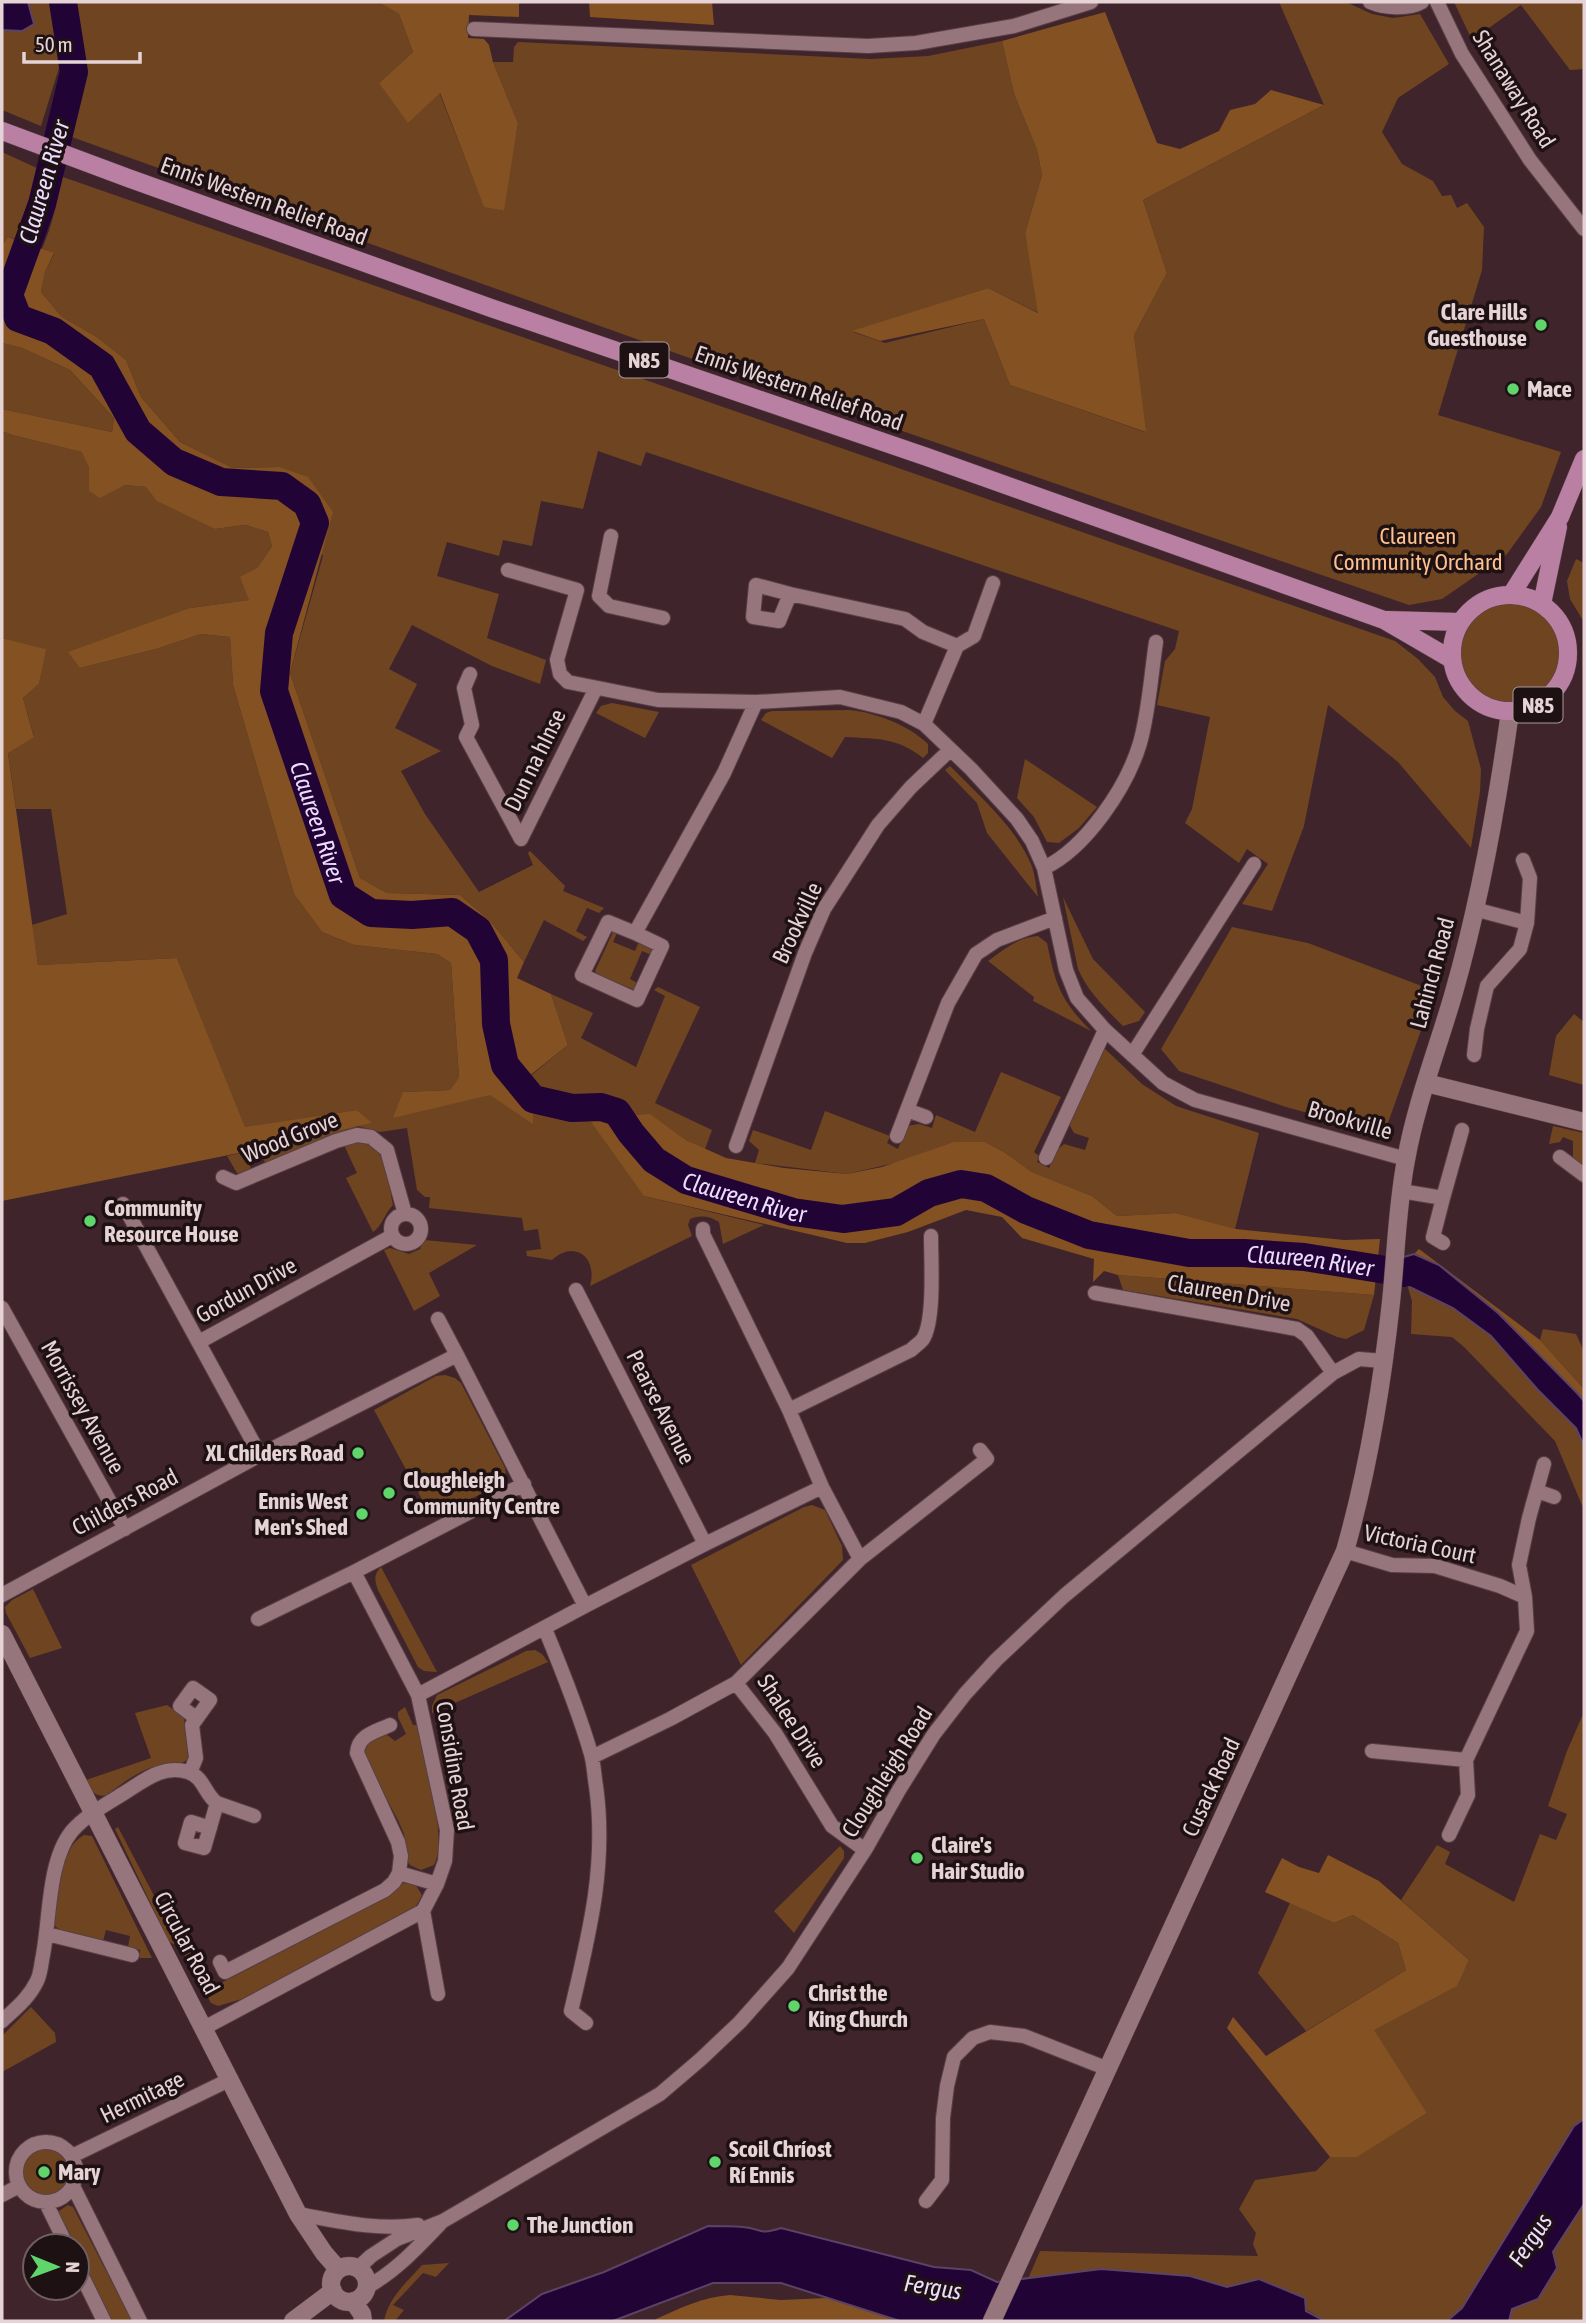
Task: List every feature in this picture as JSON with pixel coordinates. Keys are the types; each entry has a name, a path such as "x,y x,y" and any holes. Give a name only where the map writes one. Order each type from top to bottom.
{"main road":[{"name":"Ennis Western Relief Road","path":"5,132 491,308 927,457 1384,620 1451,659"},
{"path":"1511,594 1560,517 1584,458"},
{"path":"1451,659 1453,639 1460,622 1474,607 1491,598 1511,594 1542,604 1560,517"},
{"name":"N85","path":"1451,659 1455,676 1464,690 1477,702 1492,710 1527,710 1543,702 1556,690 1565,674 1569,657 1568,641 1563,627 1542,604"},
{"name":"Ennis Western Relief Road","path":"1384,620 1460,622"},
{"name":"Lahinch Road","path":"1391,1303 1406,1159 1474,909 1500,784 1510,712"},
{"path":"1426,1083 1584,1122"},
{"name":"Cusack Road","path":"992,2321 1345,1551 1366,1469 1391,1303"},
{"name":"Circular Road","path":"2,1634 298,2214 338,2269"},
{"path":"348,2266 358,2268 365,2276 367,2287 364,2294 353,2301 338,2298 331,2283 338,2269 348,2266"},
{"path":"293,2321 333,2291"},
{"path":"353,2301 362,2314 363,2321"}],"street":[{"path":"474,29 868,46 916,43 1014,26 1091,2"},
{"path":"1370,2 1398,7 1422,2"},
{"name":"Shanaway Road","path":"1437,2 1462,54 1530,160 1584,229"},
{"path":"498,47 500,31"},
{"path":"599,596 611,536"},
{"path":"508,570 599,596 609,606 663,618"},
{"path":"924,724 957,646 974,636 993,583"},
{"name":"Dun na hInse","path":"577,590 558,660 560,674 568,682 658,700 756,702 839,696 901,712 924,724 971,769 1017,819 1032,841 1044,868"},
{"path":"790,594 905,619 923,632 957,646"},
{"path":"1044,868 1075,847 1096,825 1135,758 1141,740 1156,642"},
{"name":"Dun na hInse","path":"470,674 464,688 472,725 466,737 521,839 596,688"},
{"path":"635,933 724,773 756,702"},
{"name":"Brookville","path":"736,1146 800,966 824,909 878,825 911,787 950,750"},
{"path":"1474,1055 1487,986 1520,949 1527,923 1530,878 1523,860"},
{"path":"1132,1055 1254,864"},
{"name":"Brookville","path":"1044,868 1066,970 1077,998 1105,1030 1163,1083 1195,1100 1406,1159"},
{"path":"1474,909 1527,923"},
{"path":"897,1136 948,1003 975,954 997,940 1055,918"},
{"path":"608,922 635,933 662,946 637,1000 582,975 608,922"},
{"path":"1046,1158 1105,1030"},
{"path":"907,1110 926,1117"},
{"path":"1443,1243 1433,1237 1461,1129"},
{"name":"Wood Grove","path":"223,1177 236,1183 335,1141 357,1135 371,1137 387,1150 405,1214"},
{"path":"1560,1157 1584,1175"},
{"path":"1401,1191 1443,1198"},
{"path":"123,1204 198,1342"},
{"path":"392,1236 391,1224 397,1217 405,1214"},
{"name":"Gordun Drive","path":"260,1455 198,1342 392,1236 404,1245 412,1243 421,1229 413,1216 405,1214"},
{"path":"703,1229 702,1234 789,1410 822,1487 860,1559"},
{"path":"789,1410 911,1350 923,1339 932,1287 931,1236"},
{"name":"Pearse Avenue","path":"576,1290 705,1544"},
{"name":"Claureen Drive","path":"1095,1293 1297,1329 1307,1336 1334,1373"},
{"name":"Morrissey Avenue","path":"2,1308 125,1529"},
{"path":"438,1319 585,1606 822,1487"},
{"name":"Childers Road","path":"2,1595 260,1455 457,1354"},
{"name":"Cloughleigh Road","path":"358,2268 397,2239 443,2221 660,2094 701,2059 740,2022 788,1968 865,1850 934,1734 996,1660 1064,1597 1334,1373 1359,1359 1383,1361"},
{"name":"Shalee Drive","path":"865,1850 832,1826 775,1733 736,1683 860,1559 987,1459 981,1450"},
{"path":"1449,1835 1468,1795 1466,1760 1527,1631 1525,1597 1519,1565 1544,1464"},
{"path":"258,1619 524,1484"},
{"path":"1537,1491 1554,1497"},
{"name":"Victoria Court","path":"1345,1551 1392,1565 1435,1566 1500,1586 1525,1597"},
{"path":"354,1572 418,1695"},
{"name":"Considine Road","path":"423,1911 445,1861 447,1830 418,1695 585,1606"},
{"path":"545,1629 592,1757 599,1810 600,1856 589,1934 570,2011 586,2023"},
{"path":"592,1757 670,1720 736,1683"},
{"path":"190,1773 196,1758 192,1725 196,1718"},
{"path":"220,1962 225,1972 385,1890 394,1882 399,1872 401,1856 398,1842 357,1753 361,1739 390,1725"},
{"path":"1372,1751 1392,1745 1466,1760"},
{"path":"2,2021 29,1996 38,1979 56,1862 72,1831 94,1813 159,1772 173,1770 190,1773 201,1781 217,1803 254,1816"},
{"path":"209,1828 217,1803"},
{"path":"399,1872 437,1884"},
{"path":"204,2028 423,1911 438,1994"},
{"path":"47,1934 132,1955"},
{"path":"926,2200 942,2180 943,2118 954,2057 973,2038 990,2032 1024,2036 1108,2069"},
{"name":"Hermitage","path":"72,2156 231,2079"},
{"path":"74,2188 55,2202 46,2203 29,2197 19,2186 16,2174 18,2160 30,2145 47,2142 60,2145 72,2156 76,2167 74,2188 140,2321"},
{"path":"2,2195 19,2186"},
{"path":"46,2203 60,2232"},
{"name":"Cloughleigh Road","path":"298,2214 400,2228 443,2221"},
{"name":"Cloughleigh Road","path":"367,2287 385,2277 413,2253 443,2221"},
{"path":"91,2295 104,2321"}],"green space":[{"name":"Claureen Community Orchard","path":"2,2 378,2 399,14 413,52 379,83 439,92 484,206 503,211 518,123 493,62 513,62 514,47 518,42 871,59 928,56 1002,41 1014,94 1037,150 1042,175 1025,233 1039,313 988,288 853,332 885,343 984,319 1010,385 1145,432 1134,335 1167,273 1143,200 1324,105 1279,2 1346,2 1372,14 1393,18 1420,14 1449,64 1398,98 1382,132 1402,164 1433,181 1442,196 1451,195 1457,208 1467,203 1484,227 1482,270 1438,415 1561,452 1541,507 1507,554 1442,599 1409,605 681,355 69,136 82,94 86,69 83,42 63,32 62,58 41,126 2,110"},
{"path":"1454,2 1584,2 1584,69 1570,70 1521,5 1472,40"},
{"path":"2,152 39,169 16,239 8,237 2,245"},
{"path":"60,176 1395,641 1435,677 1443,697 1468,721 1481,769 1471,848 1398,762 1328,705 1304,826 1272,911 1242,904 1268,864 1247,849 1239,863 1185,823 1192,809 1210,717 1157,705 1165,661 1175,649 1179,631 646,452 641,466 598,451 583,509 541,501 532,546 503,540 499,556 447,542 437,576 499,594 487,638 546,660 540,684 492,666 412,625 389,669 417,684 395,728 441,751 401,771 425,814 479,892 533,865 528,853 530,851 565,886 563,891 604,908 599,913 587,908 576,931 587,937 583,941 544,920 524,962 490,921 460,895 387,893 360,878 290,673 323,556 279,467 233,468 180,442 141,397 126,360 97,337 62,317 41,292 45,272 54,254 42,249 54,213"},
{"path":"2,343 22,348 70,370 114,418 112,432 2,409"},
{"path":"2,431 83,452 89,468 89,491 125,485 147,487 215,529 245,525 268,532 272,546 257,568 250,600 190,608 80,668 156,649 201,634 230,637 233,685 294,894 322,932 354,945 437,954 451,963 459,1077 450,1090 403,1092 533,1099 528,1078 568,1045 551,994 593,1013 581,1038 636,1067 665,996 654,990 658,987 700,1007 655,1103 712,1130 705,1149 686,1140 649,1114 644,1196 764,1225 723,1244 719,1222 705,1217 690,1219 688,1225 692,1236 590,1286 591,1267 583,1255 569,1251 552,1260 527,1256 526,1251 541,1249 538,1229 524,1231 522,1218 429,1208 430,1197 425,1197 417,1190 407,1128 380,1132 358,1126 266,1165 262,1155 248,1161 252,1171 237,1173 227,1156 371,1123 357,1110 245,1128 177,958 38,965 32,925 67,914 51,809 16,809 8,752 34,736 23,698 39,684 45,649 2,638"},
{"path":"1576,559 1584,563 1584,622 1570,599 1567,581"},
{"path":"1512,602 1532,606 1555,625 1560,634 1564,654 1560,674 1541,697 1532,702 1512,706 1492,702 1469,683 1464,674 1460,654 1464,634 1483,611 1492,606"},
{"path":"612,703 659,712 645,738 596,713 601,706"},
{"path":"850,710 881,717 902,726 928,744 928,753 923,758 895,743 845,737 832,758 761,720 766,713 772,711"},
{"path":"1025,759 1097,807 1079,828 1059,843 1047,842 1034,817 1017,798"},
{"path":"950,766 1016,837 1031,864 1038,897 987,833 977,803 945,770"},
{"path":"1063,897 1093,959 1145,1012 1139,1021 1123,1026 1087,985 1078,969"},
{"path":"1232,927 1308,943 1435,991 1384,1134 1286,1107 1179,1071 1161,1049"},
{"path":"618,931 613,942 635,951 639,941 653,949 652,955 642,951 630,979 639,984 635,990 598,975 595,971 613,932"},
{"path":"1038,936 1047,943 1053,970 1066,1000 1091,1031 1033,1001 1034,997 988,961 1017,941"},
{"path":"1574,1014 1584,1022 1584,1085 1549,1075 1556,1036"},
{"path":"1103,1047 1142,1084 1176,1106 1259,1133 1235,1229 1176,1213 1117,1216 1092,1196 1032,1172 985,1142 847,1174 755,1163 759,1150 749,1141 753,1130 811,1150 825,1111 890,1136 887,1143 898,1149 907,1126 919,1124 932,1128 936,1115 975,1132 1001,1072 1061,1097 1034,1152 1039,1156 1037,1162 1049,1168 1057,1150 1064,1144 1085,1150 1089,1138 1074,1133 1070,1126 1071,1119"},
{"path":"1553,1126 1584,1133 1584,1168 1573,1158 1573,1141 1563,1137 1560,1142 1549,1144"},
{"path":"356,1140 375,1149 381,1156 393,1205 373,1232 346,1178 357,1173 343,1143"},
{"path":"424,1240 477,1245 429,1273 440,1296 414,1311 384,1250 390,1248 409,1254 420,1249"},
{"path":"1118,1275 1374,1295 1364,1330 1346,1339 1297,1319 1123,1290"},
{"path":"1407,1284 1453,1308 1491,1336 1538,1390 1576,1428 1584,1446 1584,1510 1555,1441 1464,1347 1452,1337 1411,1334 1412,1301"},
{"path":"1543,1329 1576,1334 1584,1351 1584,1389 1540,1340"},
{"path":"445,1375 461,1383 505,1468 506,1476 501,1484 432,1518 374,1410 436,1376"},
{"path":"812,1505 825,1510 842,1546 843,1560 741,1665 691,1565"},
{"path":"381,1567 437,1672 424,1671 418,1667 378,1590 375,1578"},
{"path":"33,1589 62,1648 30,1658 5,1607 12,1600"},
{"path":"535,1650 548,1662 432,1713 437,1695 526,1651"},
{"path":"167,1705 184,1717 188,1759 149,1768 107,1795 94,1792 86,1780 151,1758 135,1713"},
{"path":"405,1707 413,1725 418,1725 437,1817 438,1853 434,1865 421,1870 406,1860 404,1834 364,1757 365,1747 373,1739 386,1734 395,1741 406,1734 398,1717 398,1712"},
{"path":"1584,1712 1584,2119 1573,2126 1462,2309 1447,2321 1325,2321 1259,2279 1227,2287 1190,2276 1101,2269 1028,2279 1040,2251 1258,2256 1253,2244 1256,2233 1239,2209 1255,2180 1316,2171 1330,2157 1357,2156 1427,2113 1373,2030 1456,1986 1469,1960 1401,1900 1437,1845 1450,1852 1445,1864 1514,1902 1540,1834 1556,1840 1567,1814 1548,1806"},
{"path":"118,1827 172,1930 181,1925 217,1985 386,1898 403,1883 415,1884 422,1895 416,1906 242,1999 218,2006 211,2003 180,1947 169,1942 115,1829"},
{"path":"84,1835 92,1836 152,1958 140,1958 140,1950 128,1947 130,1936 106,1930 103,1941 60,1930 55,1926 53,1921 56,1899 65,1861 76,1841"},
{"path":"840,1846 844,1851 844,1858 794,1933 774,1911"},
{"path":"1290,1903 1334,1923 1353,1915 1398,1943 1406,1970 1306,2031 1258,1973"},
{"path":"31,2007 55,2033 56,2042 2,2072 2,2036"},
{"path":"45,2148 62,2155 69,2172 62,2189 45,2196 28,2189 21,2172 28,2155"},
{"path":"1584,2204 1584,2321 1509,2321 1512,2309 1538,2299 1557,2268 1553,2252"},
{"path":"68,2205 73,2207 86,2232 66,2232 56,2213"},
{"path":"91,2242 132,2321 112,2321 91,2281"},
{"path":"449,2263 436,2277 423,2273 393,2305 404,2310 395,2321 384,2321 394,2298 422,2265"}],"shaded area":[{"path":"378,2 519,2 519,17 469,15 468,38 484,39 489,45 493,62 518,123 504,211 484,207 440,93 408,123 379,83 413,52 399,14"},
{"path":"589,2 712,2 714,25 590,17"},
{"path":"1105,12 1157,143 1180,149 1219,131 1230,110 1255,104 1271,90 1324,105 1143,200 1167,273 1134,335 1146,432 1010,385 984,319 880,341 852,331 988,288 1038,313 1025,233 1042,175 1037,150 1014,94 1002,41"},
{"path":"8,237 54,253 45,272 41,292 62,317 97,337 126,360 141,397 180,442 233,468 279,467 308,477 333,512 290,673 360,878 387,893 460,895 490,921 524,962 517,978 551,994 568,1045 528,1077 533,1099 533,1124 490,1095 393,1118 403,1092 450,1090 459,1077 451,963 437,954 354,945 322,932 294,894 233,685 230,637 201,634 156,649 80,668 68,652 190,608 249,600 240,577 257,568 272,546 268,532 245,525 215,529 157,501 146,487 125,485 100,498 89,491 89,468 82,452 2,431 2,409 112,432 114,418 70,370 22,348 2,343 2,245"},
{"path":"2,638 46,649 39,684 23,698 34,737 8,753 38,965 177,958 245,1127 357,1110 372,1123 259,1149 2,1201"},
{"path":"650,1114 686,1140 726,1158 784,1168 847,1174 882,1167 954,1142 985,1142 1032,1172 1092,1196 1117,1216 1176,1213 1236,1229 1344,1240 1380,1239 1374,1295 1118,1275 1104,1271 1093,1282 1094,1259 1022,1238 1002,1217 966,1210 908,1232 865,1243 847,1243 644,1196 589,1119"},
{"path":"1419,1249 1540,1340 1584,1389 1584,1401 1498,1313 1414,1254"},
{"path":"1328,1855 1379,1881 1469,1960 1457,1986 1374,2030 1427,2113 1357,2157 1330,2157 1227,2028 1233,2017 1266,2056 1406,1970 1398,1943 1353,1915 1334,1923 1265,1892 1282,1858 1319,1873"},
{"path":"730,2295 781,2300 827,2298 900,2321 655,2321 692,2304"}],"water":[{"path":"2,2 28,2 34,24 22,31 2,30"},
{"path":"1414,1254 1439,1265 1498,1313 1577,1393 1584,1401 1584,1446 1576,1428 1538,1390 1491,1336 1453,1308 1369,1267"},
{"name":"Fergus","path":"1584,2119 1584,2204 1553,2252 1557,2268 1538,2299 1512,2309 1509,2321 1447,2321 1462,2308 1574,2126"},
{"name":"Fergus","path":"708,2226 743,2227 763,2231 781,2228 934,2267 971,2270 997,2282 1101,2269 1190,2276 1227,2287 1259,2279 1305,2298 1306,2311 1325,2321 900,2321 781,2283 713,2283 613,2321 504,2321 542,2294 604,2272"}],"waterway":[{"name":"Claureen River","path":"63,2 74,72 42,204 9,295 18,318 53,331 102,366 138,431 174,462 221,482 282,486 307,504 315,523 279,633 274,691 343,895 371,913 412,915 452,912 478,930 494,960 496,1024 505,1065 533,1099 572,1108 601,1107 617,1112 654,1160 686,1180 793,1212 843,1219 896,1212 929,1193 961,1184 986,1188 1026,1210 1089,1235 1189,1253 1304,1257 1405,1273"}],"place":[{"name":"Clare Hills Guesthouse","path":"1541,325"},
{"name":"Mace","path":"1513,389"},
{"name":"Community Resource House","path":"90,1221"},
{"name":"XL Childers Road","path":"358,1453"},
{"name":"Cloughleigh Community Centre","path":"389,1493"},
{"name":"Ennis West Men's Shed","path":"362,1514"},
{"name":"Claire's Hair Studio","path":"917,1858"},
{"name":"Christ the King Church","path":"794,2006"},
{"name":"Scoil Chríost Rí Ennis","path":"715,2162"},
{"name":"Mary","path":"44,2172"},
{"name":"The Junction","path":"513,2225"}]}
